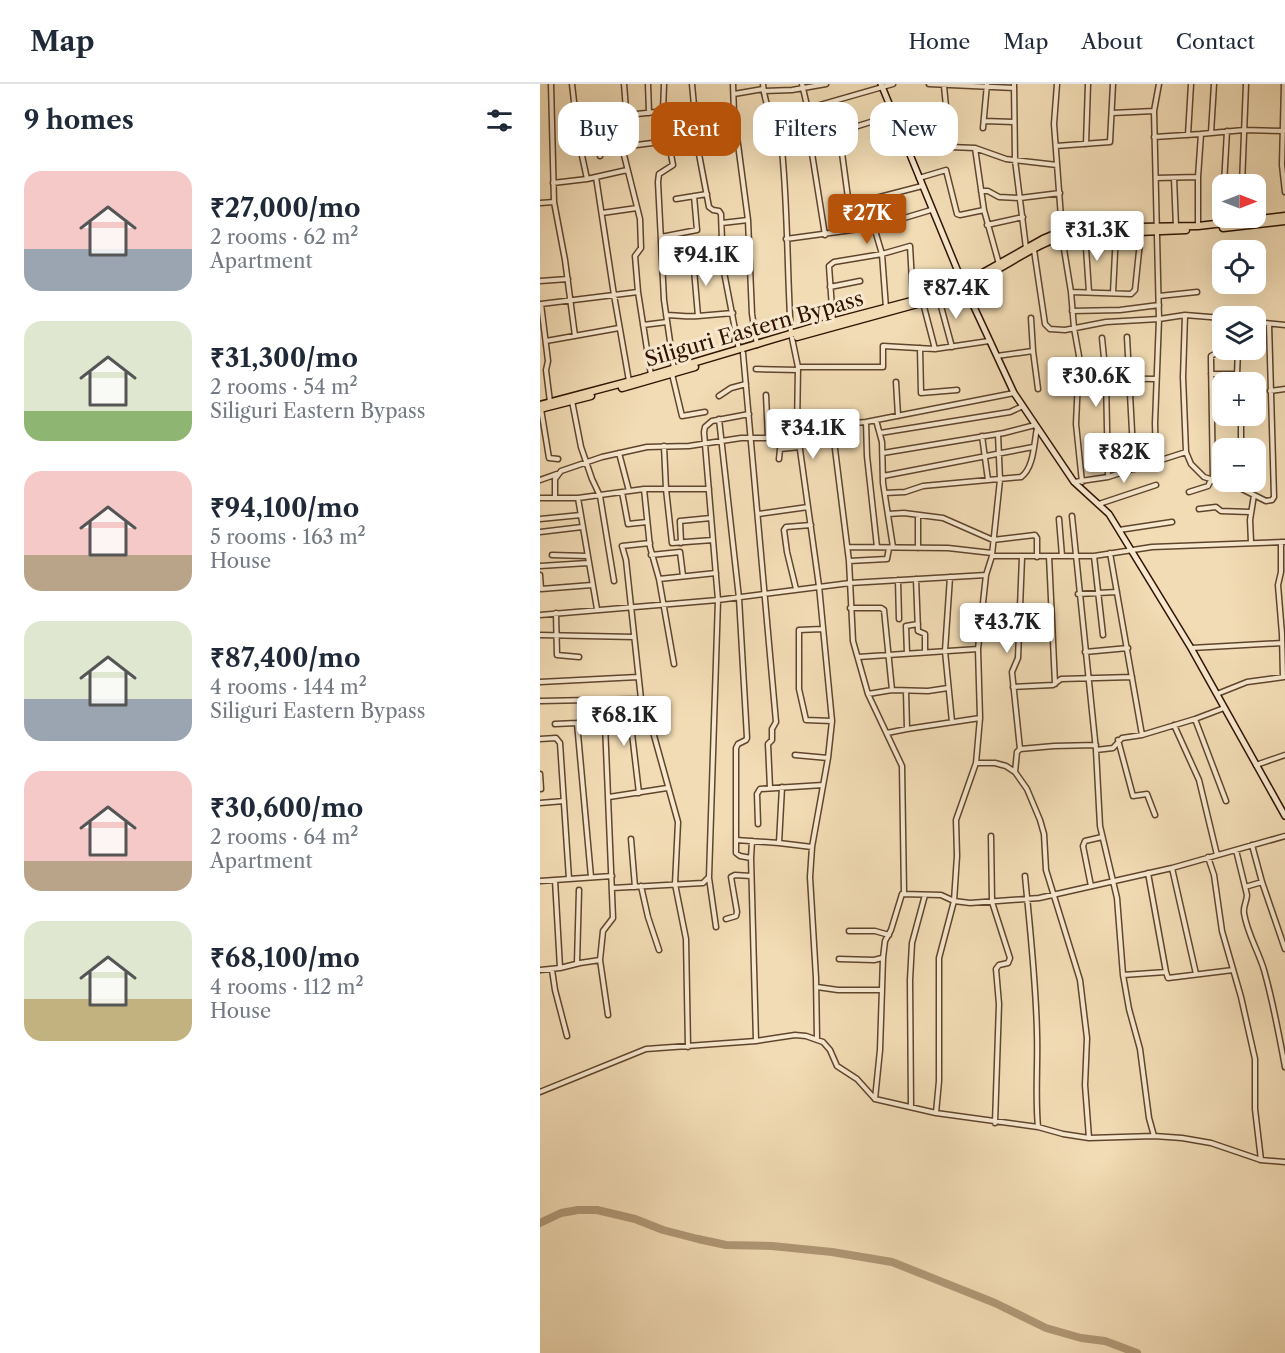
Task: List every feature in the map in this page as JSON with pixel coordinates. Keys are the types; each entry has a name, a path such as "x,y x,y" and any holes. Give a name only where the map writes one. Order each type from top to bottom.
{"main road":[{"name":"Siliguri Eastern Bypass","path":"1266,219 1285,219"},
{"name":"Siliguri Eastern Bypass","path":"540,408 673,372 833,322 965,288 999,264 1062,233 1081,228 1210,229 1285,219"},
{"name":"Siliguri Eastern Bypass","path":"1062,233 1141,232 1212,225"},
{"name":"Siliguri Eastern Bypass","path":"741,352 757,345 939,299 965,288 1030,249"},
{"name":"Siliguri Eastern Bypass","path":"540,408 550,402 673,372"}],"street":[{"path":"551,84 554,202 568,279 575,336"},
{"path":"572,84 574,102"},
{"path":"624,84 626,102"},
{"path":"639,114 649,113 648,84"},
{"path":"663,102 664,84"},
{"path":"692,84 694,102"},
{"path":"733,84 734,102"},
{"path":"734,94 764,88 826,84"},
{"path":"832,102 893,84"},
{"path":"929,84 1014,86 1015,160 1020,198 1045,324 1050,329 1074,328 1106,321 1159,319 1185,315 1212,317"},
{"path":"1057,84 1054,124 1062,233 1079,356 1076,424 1082,482"},
{"path":"1086,144 1088,84"},
{"path":"1056,146 1110,142 1113,84"},
{"path":"1156,462 1159,296 1154,111 1159,84"},
{"path":"1188,135 1191,84"},
{"path":"1211,133 1214,84"},
{"path":"1242,174 1246,84"},
{"path":"1284,84 1282,165 1285,192"},
{"path":"983,128 987,85"},
{"path":"803,86 806,102"},
{"path":"881,86 888,102"},
{"path":"944,86 945,102"},
{"path":"1112,112 1154,111"},
{"path":"984,121 1014,122"},
{"path":"1154,137 1244,130 1284,131"},
{"path":"1225,174 1227,131"},
{"path":"1198,226 1201,134"},
{"path":"958,147 975,148 1000,158 1058,165"},
{"path":"975,148 987,225 999,264"},
{"path":"582,156 587,179"},
{"path":"623,156 642,232 641,248 635,256 651,376"},
{"path":"671,156 673,165 658,177 666,315 673,372 682,416 705,412"},
{"path":"699,156 710,209 721,212 721,252 746,384 776,722 772,729 772,740 768,744 770,788"},
{"path":"740,156 748,220 752,314 757,345"},
{"path":"783,156 787,202 786,239 792,336 798,369 797,428 819,586 832,721 828,758 812,847 810,902 817,987 818,1039"},
{"path":"812,156 825,235"},
{"path":"842,156 849,205"},
{"path":"910,156 965,288 1014,393 1074,482 1109,514 1191,648 1285,816"},
{"path":"553,183 587,179 627,170"},
{"path":"919,178 946,170 957,213 960,215 984,210"},
{"path":"596,177 629,382"},
{"path":"1156,178 1198,177"},
{"path":"1174,178 1176,227"},
{"path":"836,208 922,186"},
{"path":"981,191 988,191 996,197 1020,198 1060,193"},
{"path":"676,199 707,194"},
{"path":"661,237 697,230 694,196"},
{"path":"873,200 880,226"},
{"path":"540,203 554,202"},
{"path":"603,213 637,208"},
{"path":"786,239 880,226 931,210"},
{"path":"987,225 1023,217"},
{"path":"722,223 748,220"},
{"path":"874,227 882,254 886,308"},
{"path":"1113,293 1116,232"},
{"path":"1071,292 1134,293 1141,232"},
{"path":"1085,233 1089,292"},
{"path":"833,322 830,287 832,262 882,254 910,246 913,301"},
{"path":"698,316 693,258 721,252"},
{"path":"540,280 568,279"},
{"path":"830,287 860,281"},
{"path":"550,402 541,304 638,292"},
{"path":"1159,296 1197,292"},
{"path":"939,299 952,347"},
{"path":"923,303 935,349"},
{"path":"1072,311 1120,310 1159,305"},
{"path":"666,315 687,317 733,313"},
{"path":"1185,315 1183,377 1186,452 1197,472 1212,480"},
{"path":"1031,318 1038,389"},
{"path":"643,325 667,322"},
{"path":"1266,324 1285,324"},
{"path":"1248,492 1266,501 1274,497 1269,324"},
{"path":"546,341 619,328"},
{"path":"1127,337 1134,469"},
{"path":"1102,338 1106,378 1108,477"},
{"path":"756,369 882,367 883,346 935,349 989,341"},
{"path":"920,348 921,393 957,390"},
{"path":"997,356 1033,351"},
{"path":"1189,492 1207,487 1212,480 1212,355"},
{"path":"1077,378 1156,379"},
{"path":"896,382 898,416"},
{"path":"719,396 731,388 746,384"},
{"path":"1270,391 1285,389"},
{"path":"797,428 866,422 1014,393"},
{"path":"766,395 768,438"},
{"path":"572,401 587,462 600,496 614,581"},
{"path":"880,433 1010,412 1023,406"},
{"path":"540,408 548,453 551,460 558,459"},
{"path":"716,927 709,878 718,600 705,427 712,421 748,414"},
{"path":"719,419 739,598 748,734 746,740 738,744 736,748 737,855 751,858"},
{"path":"849,561 887,559 891,547 882,476 880,433 876,420"},
{"path":"866,422 867,456 877,548"},
{"path":"832,425 848,548 853,641 868,694 903,770 904,893"},
{"path":"882,453 1036,427"},
{"path":"885,493 905,492 923,486 1021,477 1026,473 1036,427"},
{"path":"936,1113 939,1081 939,958 954,901 957,856 956,820 976,763 980,718 978,649 1000,480 998,434"},
{"path":"982,436 988,481"},
{"path":"540,480 564,469 648,447 751,438 799,438"},
{"path":"664,446 670,540 674,543 713,540"},
{"path":"779,459 780,449 800,447"},
{"path":"882,476 1033,447"},
{"path":"1074,482 1108,477 1186,452"},
{"path":"540,453 548,453"},
{"path":"619,453 629,491"},
{"path":"555,498 557,474"},
{"path":"1099,504 1156,484"},
{"path":"540,498 578,498 644,489 709,489"},
{"path":"644,489 651,555 659,579 674,664"},
{"path":"622,492 628,524 648,522"},
{"path":"1251,542 1250,512 1254,495"},
{"path":"578,498 597,609"},
{"path":"758,514 808,507"},
{"path":"1199,509 1216,507 1221,511 1250,512"},
{"path":"888,514 904,513 943,518 993,540 1035,535 1037,556"},
{"path":"540,519 581,515"},
{"path":"918,516 918,548"},
{"path":"1072,516 1074,556 1096,747 1099,817 1117,898 1123,975 1140,1049 1149,1118 1154,1136"},
{"path":"681,543 681,520 711,518"},
{"path":"1059,519 1062,556"},
{"path":"1119,530 1172,522"},
{"path":"796,589 784,530 811,525"},
{"path":"540,532 582,527"},
{"path":"848,548 958,549 1022,556 1094,556 1131,549 1283,542 1278,585 1284,678 1247,682 1216,694"},
{"path":"650,543 622,546 626,560 641,699 653,732 678,822 675,884 686,939 688,1047"},
{"path":"651,555 680,552 683,576"},
{"path":"1110,553 1128,648 1136,712 1142,735"},
{"path":"552,555 587,556"},
{"path":"1015,772 1017,752 1020,749 1012,672 1018,658 1022,556"},
{"path":"1049,556 1056,684"},
{"path":"1094,556 1103,635"},
{"path":"540,567 588,563"},
{"path":"659,579 716,573"},
{"path":"540,575 541,590 592,585"},
{"path":"540,615 739,598 850,583 986,575"},
{"path":"950,577 945,651 952,723"},
{"path":"916,579 918,632 925,634 925,652"},
{"path":"898,580 899,619"},
{"path":"1078,594 1117,592"},
{"path":"850,608 883,609 892,690"},
{"path":"556,613 557,655 579,657"},
{"path":"907,653 906,626 918,624"},
{"path":"822,629 799,630 799,689 806,720 832,721"},
{"path":"540,635 634,637"},
{"path":"1191,648 1282,643"},
{"path":"1084,652 1128,648"},
{"path":"858,657 978,649"},
{"path":"540,682 638,677"},
{"path":"1012,687 1056,684 1061,679 1132,677"},
{"path":"868,694 892,690 948,688"},
{"path":"906,691 907,729"},
{"path":"540,701 641,699"},
{"path":"632,700 635,718 631,725 639,793"},
{"path":"1020,749 1054,746 1113,748 1118,740 1196,719 1224,708"},
{"path":"887,733 980,718"},
{"path":"1196,719 1226,801"},
{"path":"577,723 591,877"},
{"path":"555,724 631,725"},
{"path":"605,724 613,918 603,931 600,960 608,1015"},
{"path":"1174,725 1198,780 1216,855"},
{"path":"540,739 559,739 569,879"},
{"path":"1118,740 1133,796 1147,794 1155,815"},
{"path":"795,755 828,758"},
{"path":"1256,765 1285,755"},
{"path":"976,763 995,763 1015,772 1027,789 1040,820 1044,834 1046,870 1080,980 1086,1023 1085,1085 1089,1138"},
{"path":"540,774 541,789"},
{"path":"758,824 758,791 770,788 823,785"},
{"path":"778,843 782,787"},
{"path":"609,797 668,788"},
{"path":"540,803 564,801"},
{"path":"991,836 992,902 1010,958 1008,963 999,965 996,969 999,1004 994,1122"},
{"path":"876,1099 885,941 889,935 899,897 904,893 941,895 954,901 992,902 1054,895 1172,868 1285,836"},
{"path":"1091,886 1083,846 1085,842 1102,837"},
{"path":"631,839 635,887"},
{"path":"736,840 812,847"},
{"path":"752,841 756,1041"},
{"path":"1252,845 1285,949"},
{"path":"1236,850 1245,887 1247,901 1244,910 1248,933 1255,943 1263,968 1275,1013 1285,1067"},
{"path":"1208,857 1214,875 1222,931 1256,1059 1255,1109 1261,1160"},
{"path":"1172,868 1196,974"},
{"path":"1148,873 1168,978 1233,970"},
{"path":"540,881 612,876"},
{"path":"726,919 736,916 737,912 731,877 751,876"},
{"path":"1025,876 1037,1034 1035,1101 1038,1127"},
{"path":"612,888 703,883 709,878"},
{"path":"555,880 560,969"},
{"path":"1245,887 1262,882"},
{"path":"641,886 659,950"},
{"path":"577,963 579,890"},
{"path":"911,1107 912,943 925,895"},
{"path":"849,931 889,935"},
{"path":"839,959 883,958"},
{"path":"540,970 560,969 577,963 600,960"},
{"path":"552,970 556,998 567,1036"},
{"path":"1123,975 1166,972"},
{"path":"817,987 838,990 881,990"},
{"path":"540,1092 646,1049 756,1041 795,1035 818,1039 830,1050 837,1066 857,1079 876,1099 936,1113 1038,1127 1089,1138 1154,1136 1211,1143 1261,1160 1285,1162"}],"waterway":[{"path":"540,1223 561,1213 597,1210 635,1219 663,1230 726,1245 772,1246 832,1252 892,1262 995,1303 1046,1328 1081,1338 1105,1341 1137,1353"}]}
